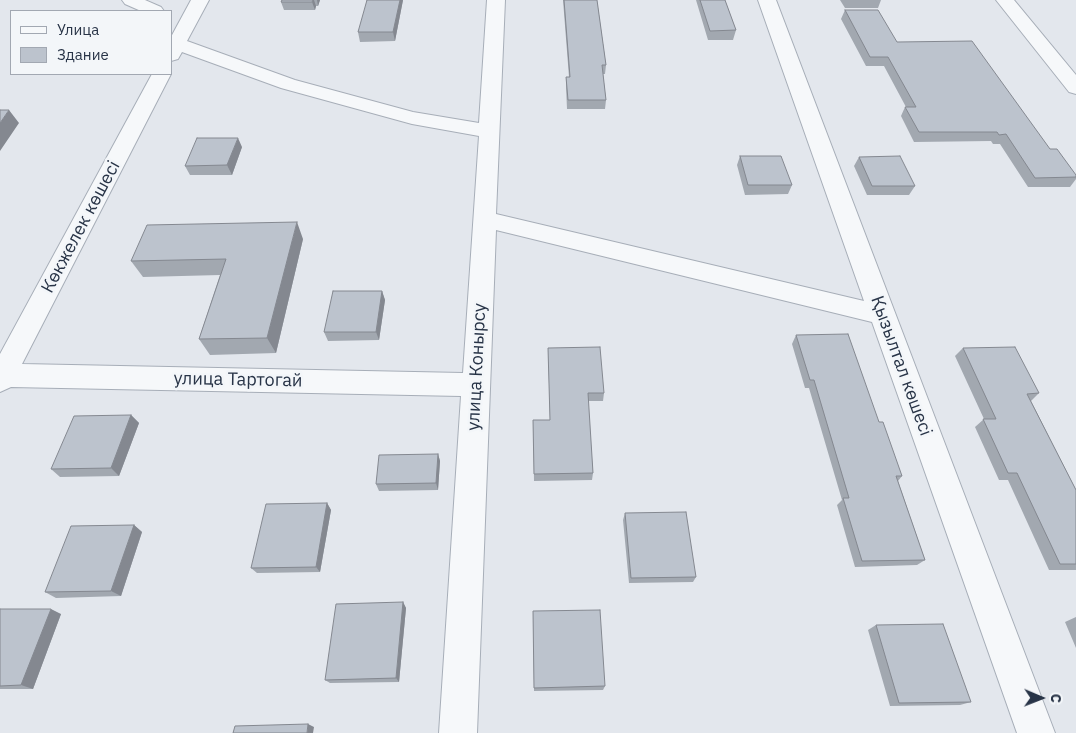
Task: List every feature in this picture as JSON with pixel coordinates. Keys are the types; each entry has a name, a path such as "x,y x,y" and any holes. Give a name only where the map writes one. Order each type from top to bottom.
{"street":[{"path":"131,0 153,10"},
{"path":"200,0 174,49 288,84 412,118 489,131"},
{"name":"улица Конырсу","path":"458,733 496,0"},
{"name":"Қызылтал көшесі","path":"767,0 1036,733"},
{"path":"1005,0 1076,88"},
{"path":"172,15 191,17"},
{"name":"Көкжелек көшесі","path":"1,377 160,75"},
{"path":"484,219 883,315"},
{"name":"улица Тартогай","path":"1,377 476,385"}],"building":[{"path":"282,0 313,0 312,2 281,2"},
{"path":"367,0 400,0 393,32 358,32"},
{"path":"564,0 597,0 606,65 602,65 606,100 568,100 566,77 570,77"},
{"path":"700,0 725,0 736,30 710,31"},
{"path":"845,10 878,10 897,42 972,41 1050,149 1057,149 1076,177 1035,178 1006,134 999,135 997,132 919,132 905,107 916,107 888,57 870,57"},
{"path":"0,110 9,110 0,123"},
{"path":"197,138 238,138 227,165 185,166"},
{"path":"740,156 781,156 792,185 748,185"},
{"path":"900,156 915,186 872,186 859,157"},
{"path":"297,222 267,338 199,339 226,259 131,261 147,225"},
{"path":"333,291 382,291 376,332 324,332"},
{"path":"848,334 879,422 883,422 902,476 896,476 925,560 862,561 843,498 849,498 814,380 810,380 796,335"},
{"path":"600,347 604,393 588,393 593,473 534,474 533,420 550,420 548,348"},
{"path":"1015,347 1039,393 1027,394 1076,490 1076,564 1060,564 1017,473 1008,473 983,419 996,419 963,348"},
{"path":"131,415 111,468 51,469 74,416"},
{"path":"438,454 436,483 376,484 379,455"},
{"path":"327,503 316,567 251,568 266,504"},
{"path":"686,512 696,577 631,578 625,513"},
{"path":"134,525 111,591 45,592 71,526"},
{"path":"403,602 396,678 325,680 336,604"},
{"path":"0,609 51,609 21,685 0,686"},
{"path":"600,610 605,686 534,688 533,611"},
{"path":"943,624 971,702 899,703 876,625"},
{"path":"308,724 307,733 233,733 235,726"}]}
